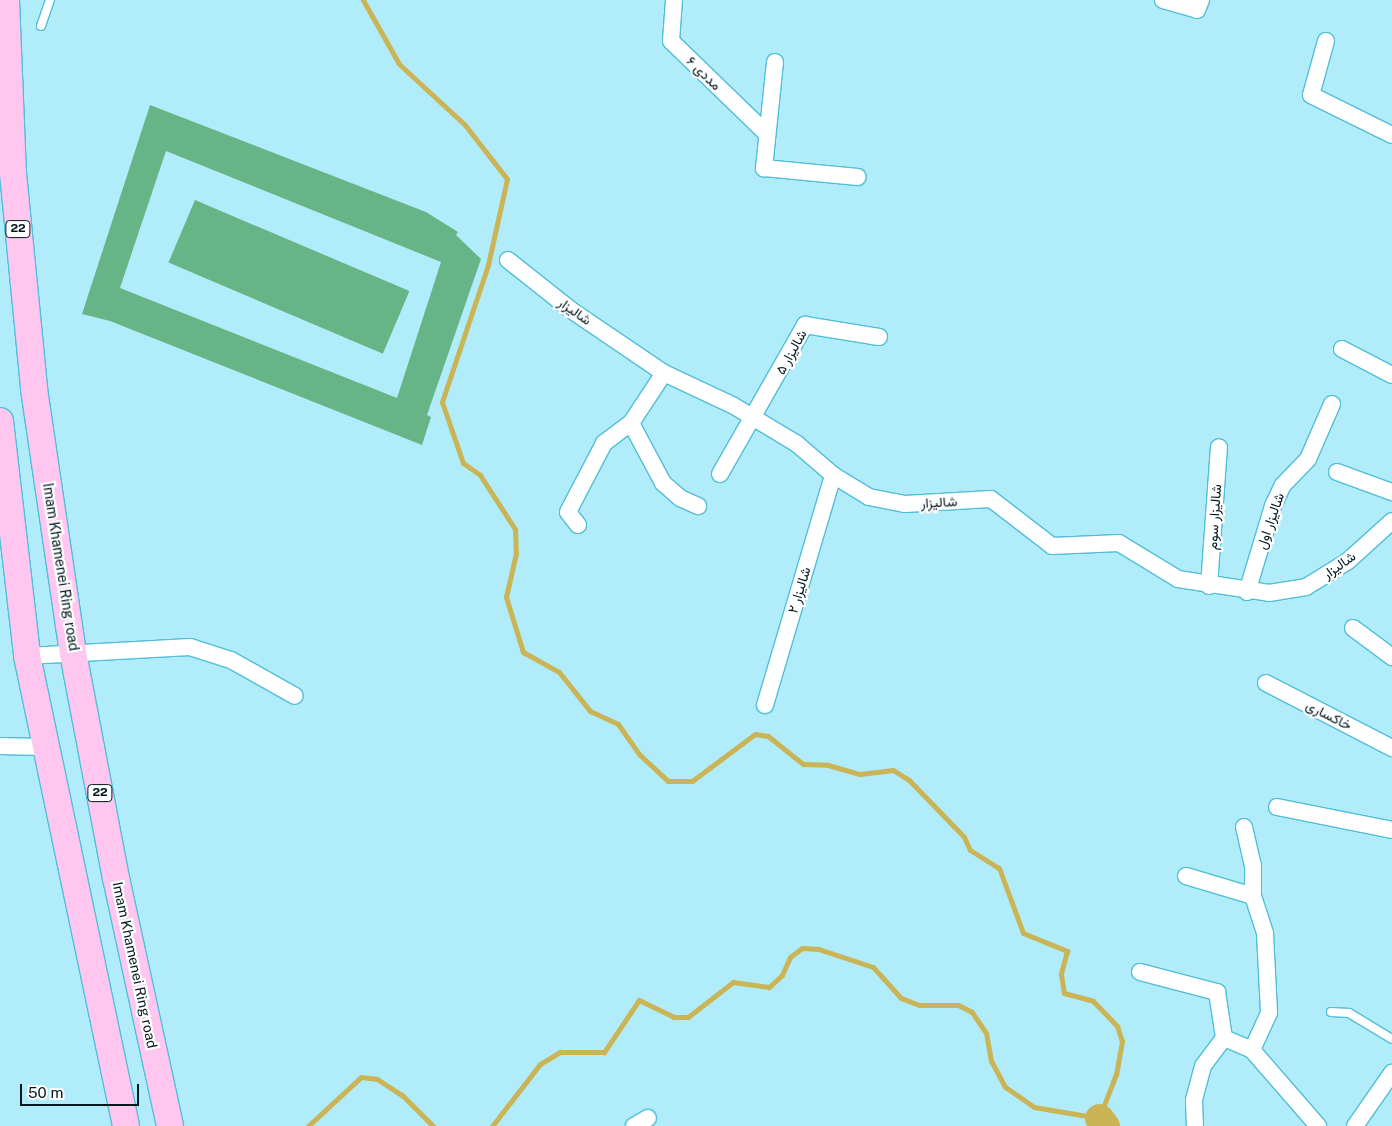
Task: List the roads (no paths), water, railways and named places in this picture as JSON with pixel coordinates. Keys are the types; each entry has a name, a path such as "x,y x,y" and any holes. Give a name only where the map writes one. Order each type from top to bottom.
{"highway":[{"name":"Imam Khamenei Ring road","path":"6,0 13,173 34,389 73,653 116,878 170,1126"},
{"path":"0,421 27,656 44,747 126,1126"}],"street":[{"name":"مددی ۶","path":"674,0 671,41 767,134"},
{"path":"1163,0 1197,10 1201,0"},
{"path":"1326,41 1311,95 1392,135"},
{"path":"775,62 764,168 858,177"},
{"name":"شالیزار","path":"508,260 571,310 664,373 755,418 797,444 833,475 868,497 905,504 991,500 1052,546 1119,543 1178,579 1248,592 1269,593 1306,587 1348,561 1392,522"},
{"name":"شالیزار ۵","path":"755,418 805,325 879,337"},
{"path":"1342,349 1392,375"},
{"path":"578,525 568,512 604,443 630,423 664,373"},
{"name":"شالیزار اول","path":"1248,592 1273,506 1283,484 1308,459 1332,404"},
{"path":"720,474 755,418"},
{"path":"630,423 663,483 680,498 698,506"},
{"name":"شالیزار سوم","path":"1208,586 1219,447"},
{"path":"1337,472 1392,492"},
{"name":"شالیزار ۲","path":"765,705 833,475"},
{"path":"1353,628 1392,657"},
{"path":"27,656 190,647 231,660 296,696"},
{"name":"خاکساری","path":"1266,683 1392,748"},
{"path":"0,746 44,747"},
{"path":"1276,807 1392,830"},
{"path":"1244,827 1253,864 1253,896 1265,933 1270,1013 1252,1050"},
{"path":"1186,876 1253,896"},
{"path":"1140,972 1217,992 1224,1038 1203,1066 1194,1100 1195,1126"},
{"path":"1224,1038 1252,1050 1318,1126"},
{"path":"1355,1126 1392,1073"}],"lane":[{"path":"41,26 50,0"},
{"path":"1331,1012 1349,1013 1392,1039"}],"waterway":[{"path":"363,0 399,64 465,125 507,179 488,265 442,402 463,463 480,475 515,529 516,553 506,597 523,652 559,672 590,711 618,724 640,755 668,781 692,781 755,734 768,736 803,764 828,765 860,774 893,770 909,780 964,837 970,850 999,868 1023,933 1067,951 1061,974 1064,993 1093,1001 1117,1026 1122,1041 1116,1074 1099,1118 1034,1107 1005,1087 991,1061 986,1033 972,1012 958,1005 919,1005 901,998 873,967 819,949 802,948 790,957 782,975 769,987 733,982 688,1017 674,1017 639,1000 604,1052 560,1052 540,1064 492,1126"},
{"path":"308,1126 361,1077 377,1079 402,1095 433,1126"},
{"path":"1099,1118 1105,1126"}]}
